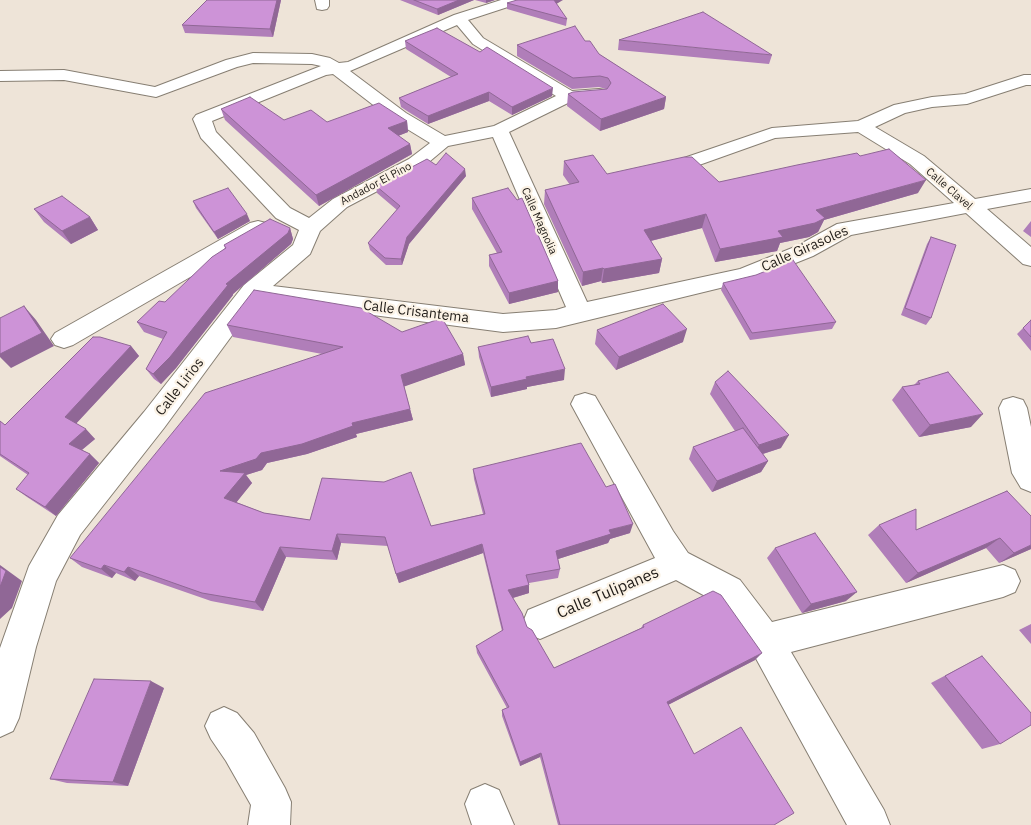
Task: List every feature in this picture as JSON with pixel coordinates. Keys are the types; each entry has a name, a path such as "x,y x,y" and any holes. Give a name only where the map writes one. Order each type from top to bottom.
{"street":[{"path":"311,228 283,213 207,134 202,119 312,75 352,66 459,18 515,0"},
{"path":"459,18 478,41 569,96"},
{"path":"0,76 64,75 156,92 232,63 253,58 312,59 324,61 337,69 400,116 442,142 499,130 569,96 599,94"},
{"path":"685,164 772,134 861,126 900,109 932,102 967,100 1024,80 1031,80"},
{"name":"Calle Clavel","path":"861,126 917,160 1031,259"},
{"name":"Calle Magnolia","path":"499,130 580,312"},
{"name":"Andador El Pino","path":"311,228 340,203 416,163 442,142"},
{"name":"Calle Girasoles","path":"580,312 746,276 805,251 845,229 1031,195"},
{"path":"64,339 283,213"},
{"name":"Calle Lirios","path":"0,718 18,647 41,577 69,525 203,358 233,314 252,291 302,249 311,228"},
{"name":"Calle Crisantema","path":"252,291 503,324 556,319 580,312"},
{"path":"585,404 676,564 728,591 764,641 869,825"},
{"path":"1014,408 1027,473 1031,479"},
{"name":"Calle Tulipanes","path":"540,622 676,564"},
{"path":"764,641 1003,581"},
{"path":"224,726 240,748 271,802 269,825"}],"building":[{"path":"207,0 277,0 270,29 182,25"},
{"path":"414,0 459,0 437,9"},
{"path":"517,0 554,0 567,19 507,3"},
{"path":"703,12 772,55 619,40"},
{"path":"575,26 585,41 590,41 599,54 666,97 601,119 568,94 607,89 611,83 608,78 600,76 573,78 517,45"},
{"path":"437,28 480,52 487,47 553,88 512,107 489,92 428,116 399,98 458,74 405,41"},
{"path":"250,97 284,120 311,110 327,122 379,103 407,121 388,128 410,144 316,195 221,109"},
{"path":"889,149 926,180 816,210 825,218 815,223 778,231 783,237 720,249 706,214 644,230 662,259 583,272 545,190 579,182 564,161 593,155 607,174 684,157 692,157 719,182 857,153 860,156"},
{"path":"446,153 465,169 407,237 401,259 385,258 368,243 400,206 376,186 427,159 436,165"},
{"path":"228,188 247,214 214,232 193,201"},
{"path":"508,188 517,200 522,198 558,281 509,293 489,255 502,252 472,198"},
{"path":"62,196 90,217 62,231 34,209"},
{"path":"270,219 290,228 288,233 226,284 228,285 170,357 153,374 146,369 167,332 137,322 159,301 165,302 212,257 226,248 224,245"},
{"path":"931,237 956,245 931,318 905,308"},
{"path":"793,260 836,322 752,333 723,283 756,275"},
{"path":"254,290 361,308 402,332 442,318 463,354 401,375 410,409 352,423 353,426 302,444 261,453 256,459 220,471 245,473 224,498 264,513 310,520 322,478 384,482 411,472 431,526 485,514 473,469 581,443 606,487 615,484 633,524 609,530 611,534 556,551 560,569 526,575 529,585 508,590 522,613 527,627 532,630 554,668 644,627 643,625 713,591 721,595 762,653 667,702 694,754 741,727 794,813 774,825 560,825 541,753 520,762 502,710 509,707 476,646 503,630 482,544 396,574 385,537 337,534 332,551 280,547 255,602 202,593 128,567 124,572 104,565 101,569 70,558 205,393 343,347 227,325"},
{"path":"663,304 687,329 619,357 597,330"},
{"path":"24,306 42,333 0,354 0,318"},
{"path":"1031,320 1031,337 1023,328"},
{"path":"528,336 531,343 553,339 565,369 491,387 478,347"},
{"path":"93,337 100,337 131,346 65,417 86,429 69,444 90,454 45,507 16,489 29,473 0,454 0,421 5,425"},
{"path":"728,371 789,435 759,445 715,382"},
{"path":"948,372 983,414 930,425 902,387 920,384 918,381"},
{"path":"743,428 768,461 717,481 693,447"},
{"path":"1007,491 1031,516 1031,545 1014,553 1000,538 918,573 879,525 916,509 916,530"},
{"path":"815,533 857,592 811,604 775,548"},
{"path":"0,567 6,571 0,587"},
{"path":"982,656 1031,713 1031,725 1000,744 945,676"},
{"path":"94,679 151,681 113,782 50,779"}]}
